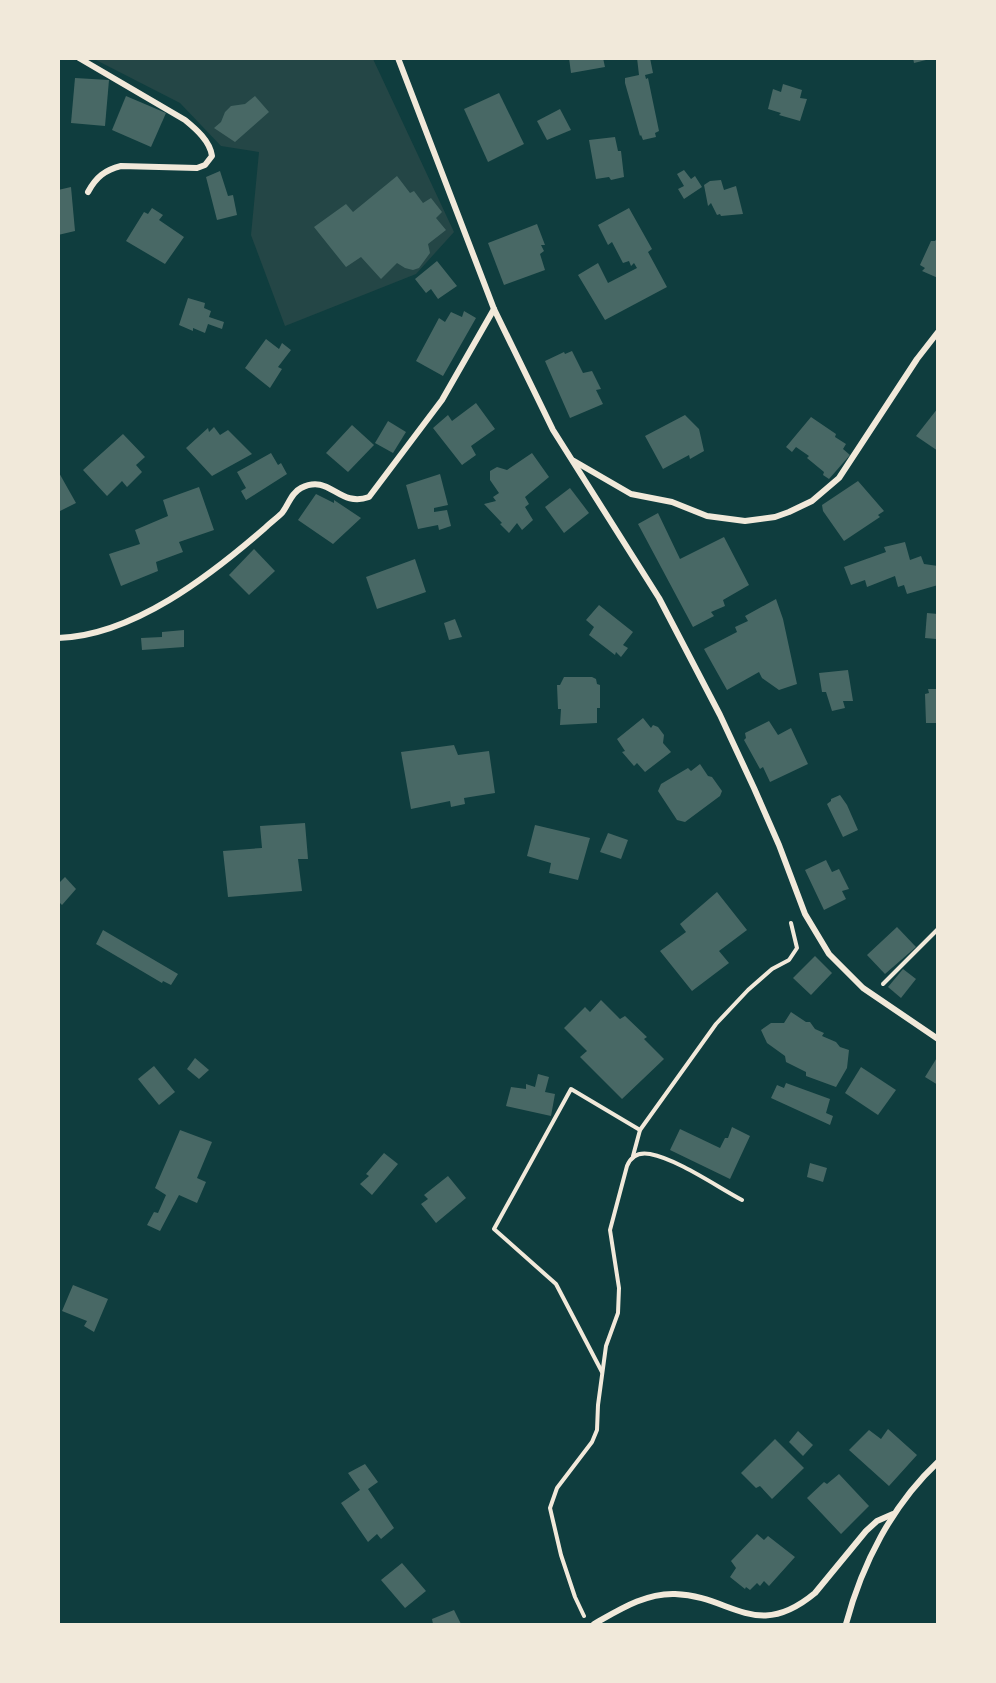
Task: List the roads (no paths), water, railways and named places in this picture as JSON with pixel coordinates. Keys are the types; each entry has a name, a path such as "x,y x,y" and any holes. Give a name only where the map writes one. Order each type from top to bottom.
{"street":[{"path":"79,58 185,120 195,128 207,144 212,156 205,165 188,169 122,166 110,169 94,181 88,192"},
{"path":"398,58 494,309 553,430 659,598 720,716 779,845 805,914 829,954 872,994 938,1039"},
{"path":"58,638 100,631 148,612 225,563 281,513 293,494 301,488 317,484 351,500 359,501 369,497 442,400 494,309"},
{"path":"571,459 631,494 672,502 707,516 745,521 775,517 812,501 839,478 917,359 938,332"},
{"path":"846,1624 875,1547 893,1514 920,1478 938,1462"},
{"path":"594,1624 644,1598 660,1595 689,1596 759,1616 782,1612 805,1601 815,1593 866,1531 877,1521 893,1514"}]}
